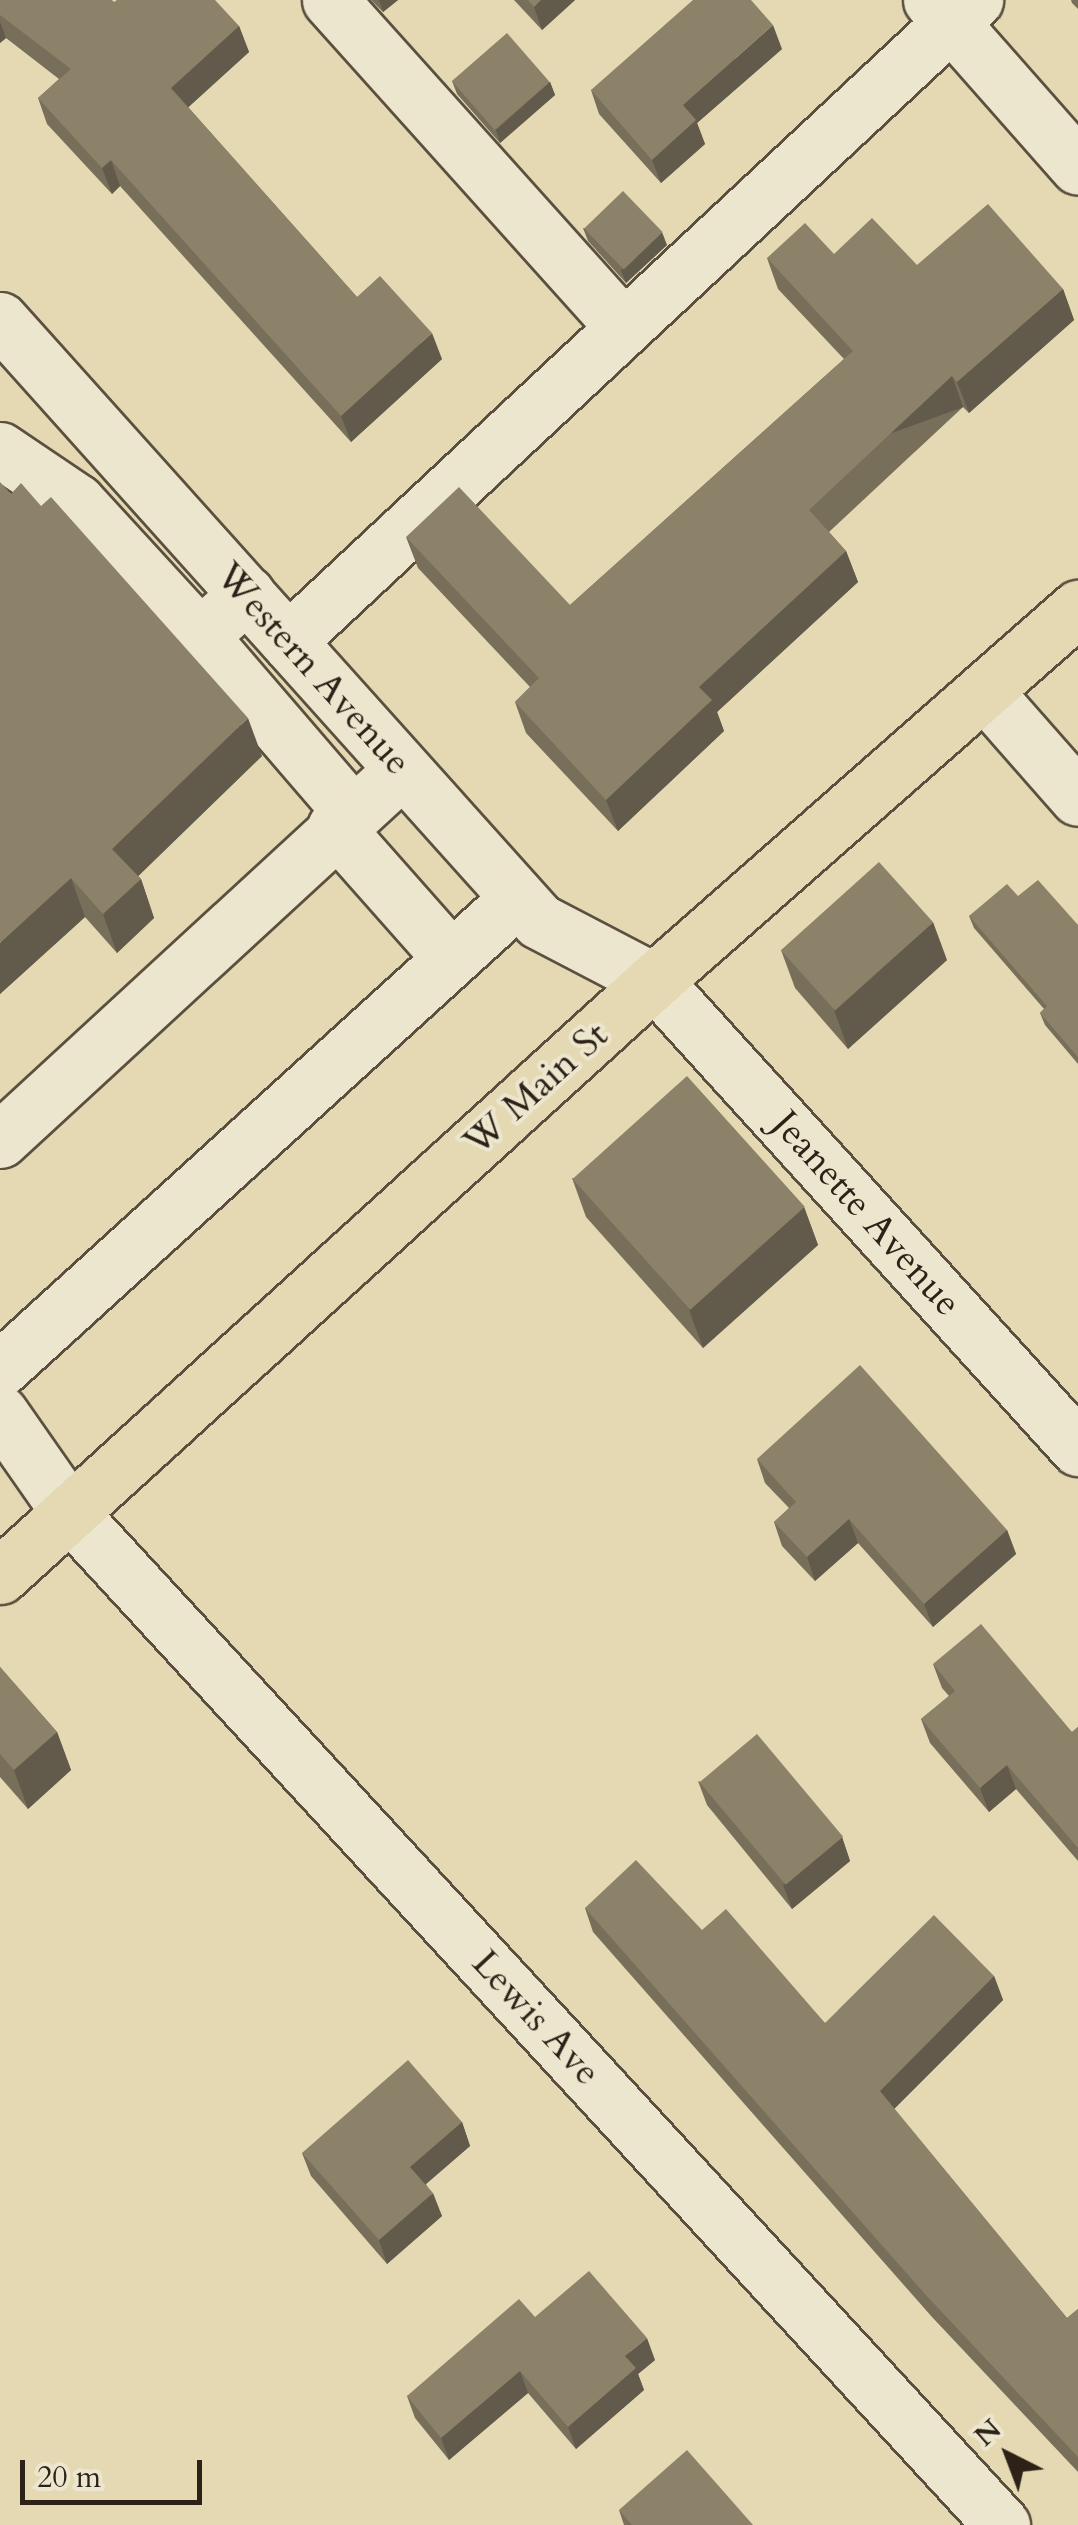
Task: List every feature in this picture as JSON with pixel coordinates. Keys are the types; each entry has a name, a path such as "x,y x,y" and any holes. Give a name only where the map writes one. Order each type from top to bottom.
{"main road":[{"name":"W Main St","path":"0,1576 654,981 1078,608"}],"street":[{"path":"330,0 624,328"},
{"path":"288,641 624,328 952,8 1078,167"},
{"name":"Western Avenue","path":"0,320 539,921 654,981"},
{"path":"0,450 77,502 200,636 451,958"},
{"path":"200,636 246,594"},
{"path":"984,691 1078,798"},
{"path":"0,1140 402,770"},
{"path":"0,1369 518,898"},
{"name":"Jeanette Avenue","path":"654,981 1078,1448"},
{"name":"Lewis Ave","path":"0,1413 70,1512 1002,2525"}],"building":[{"path":"0,0 215,0 239,26 171,88 357,297 380,276 432,333 341,416 111,160 102,168 38,98 71,69 0,15"},
{"path":"693,0 751,0 773,25 683,105 696,120 652,160 591,90"},
{"path":"507,33 550,82 495,130 452,81"},
{"path":"623,191 663,232 624,270 584,229"},
{"path":"988,204 1063,289 957,382 952,376 809,510 846,551 699,687 712,700 606,800 515,702 539,678 406,537 459,487 570,605 853,351 767,258 805,223 834,254 872,218 917,265"},
{"path":"0,482 11,494 21,483 41,506 51,497 248,718 112,849 141,879 103,914 71,878 0,943"},
{"path":"879,862 933,922 835,1011 781,950"},
{"path":"1038,880 1078,925 1078,1057 1040,1013 1047,1006 969,916 1007,884 1018,896"},
{"path":"687,1076 805,1207 690,1310 573,1179"},
{"path":"860,1365 1007,1530 924,1604 849,1519 807,1557 774,1522 796,1502 757,1459"},
{"path":"981,1624 1072,1732 1078,1727 1078,1848 1007,1765 980,1788 921,1719 955,1691 933,1664"},
{"path":"0,1667 57,1732 14,1770 0,1754"},
{"path":"757,1734 843,1837 786,1885 700,1782"},
{"path":"636,1860 702,1930 726,1909 825,2023 934,1915 994,1976 880,2091 1067,2318 1078,2309 1078,2457 924,2293 585,1908"},
{"path":"408,2060 462,2122 410,2167 433,2193 379,2240 302,2153"},
{"path":"589,2271 647,2338 625,2356 636,2368 568,2427 520,2371 441,2438 407,2396 519,2299 535,2317"},
{"path":"687,2450 753,2525 632,2525 619,2510"}]}
